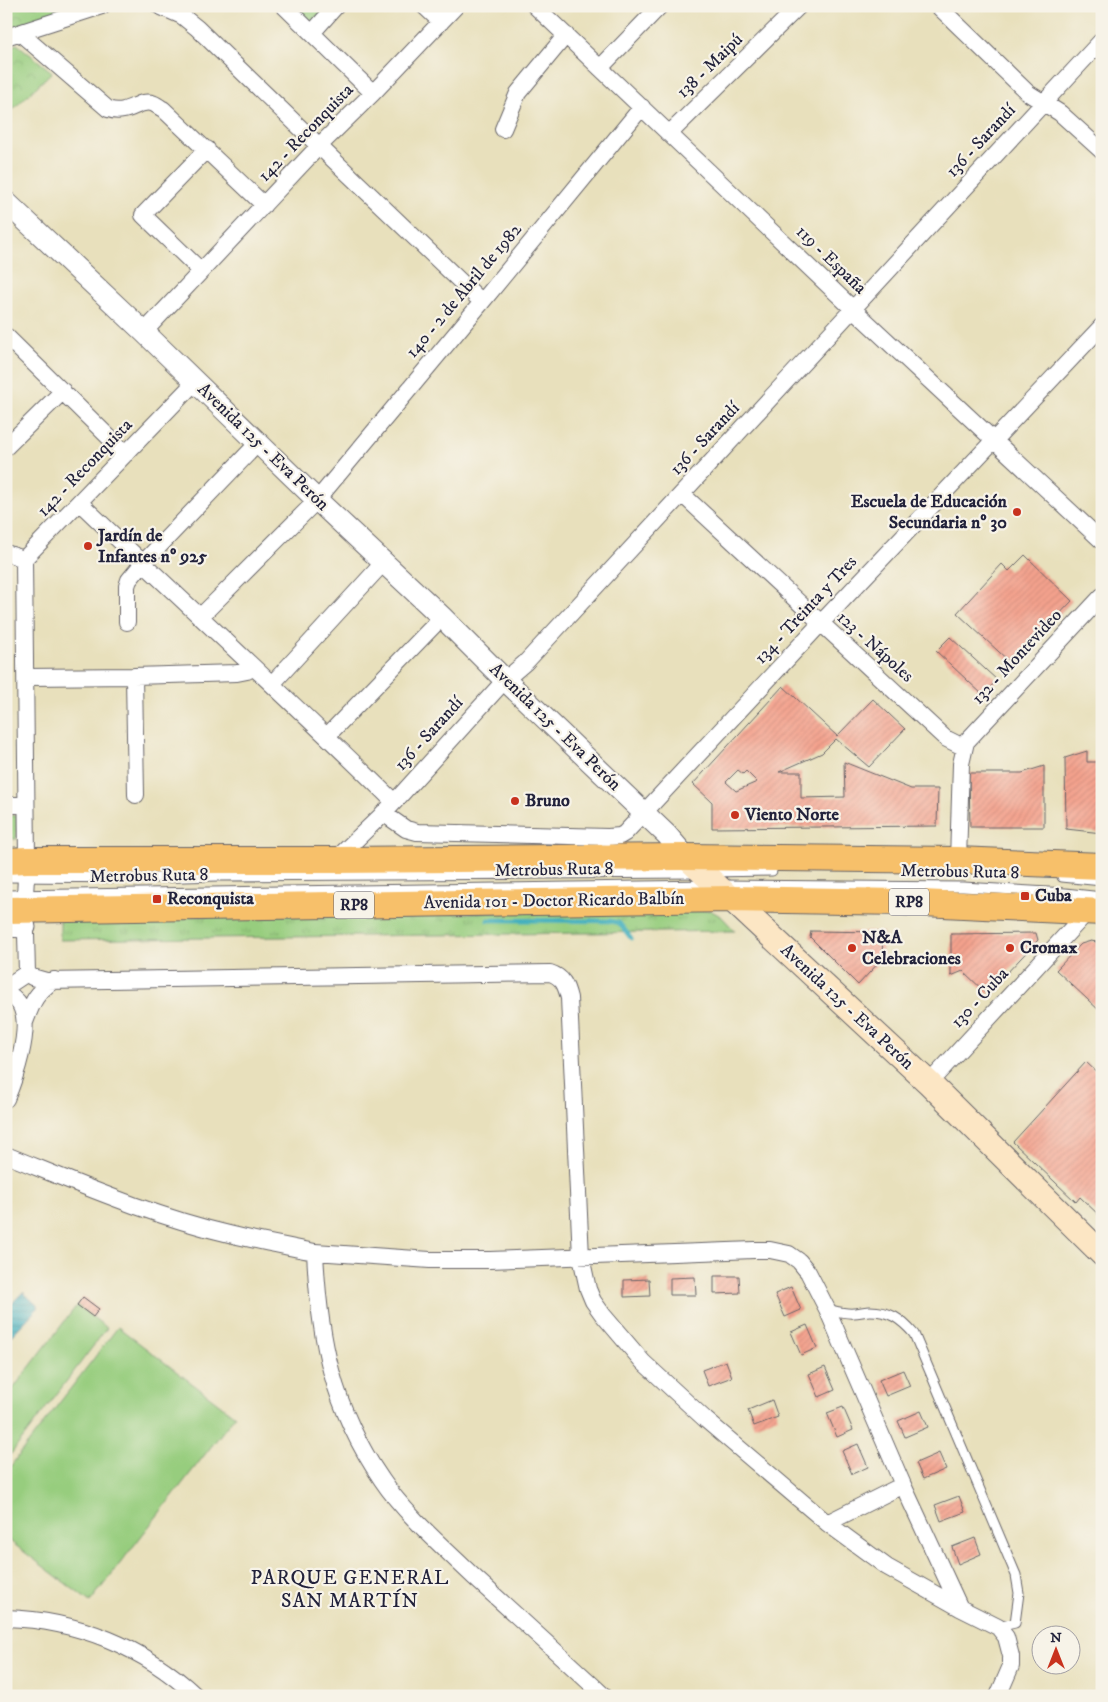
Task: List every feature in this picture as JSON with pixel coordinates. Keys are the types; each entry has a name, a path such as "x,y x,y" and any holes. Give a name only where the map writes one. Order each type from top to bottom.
{"main road":[{"name":"Avenida 101 - Doctor Ricardo Balbín","path":"20,866 335,860 708,878 902,902 1098,904"},
{"name":"Avenida 101 - Doctor Ricardo Balbín","path":"16,911 708,878 958,860 1102,866"},
{"name":"Avenida 125 - Eva Perón","path":"708,878 928,1083 1102,1254"}],"street":[{"path":"13,35 102,6"},
{"path":"159,6 182,16 197,28 482,302"},
{"path":"284,6 373,93"},
{"path":"312,33 336,6"},
{"path":"424,6 441,22"},
{"name":"142 - Reconquista","path":"144,332 319,146 373,93 456,6"},
{"name":"119 - España","path":"534,6 670,133 853,309 1102,541"},
{"path":"600,68 660,6"},
{"name":"138 - Maipú","path":"670,133 799,6"},
{"path":"938,6 1028,93 1060,113 1102,151"},
{"path":"13,35 108,108 116,112 145,103 152,103 163,110 264,205"},
{"path":"503,129 518,93 566,35"},
{"name":"136 - Sarandí","path":"335,860 389,807 505,680 526,662 1102,40"},
{"name":"140 - 2 de Abril de 1982","path":"200,618 317,500 642,107"},
{"path":"201,271 143,215 207,150"},
{"name":"Avenida 125 - Eva Perón","path":"6,202 384,562 667,835 708,878"},
{"name":"134 - Treinta y Tres","path":"80,503 327,736 406,829 417,832 620,836 625,833 1102,326"},
{"path":"6,336 126,454"},
{"name":"142 - Reconquista","path":"24,559 195,382"},
{"path":"6,447 63,392"},
{"path":"127,622 126,586 129,580 258,443"},
{"name":"123 - Nápoles","path":"682,494 944,738 963,747"},
{"path":"6,553 24,559 26,805 16,911 26,950 26,973"},
{"path":"272,684 384,562"},
{"name":"132 - Montevideo","path":"963,747 969,738 1102,596"},
{"path":"327,736 442,618"},
{"path":"26,677 237,673 247,671 253,667"},
{"path":"134,676 136,795"},
{"path":"958,860 963,747"},
{"path":"6,806 26,805"},
{"name":"130 - Cuba","path":"928,1083 1098,904"},
{"path":"26,973 38,979 54,980 550,973 556,975 566,985 569,998 581,1258 586,1284 593,1301 618,1334 643,1362 706,1420 826,1523 887,1567 998,1627 1006,1637 1011,1656 1009,1671 998,1696"},
{"path":"6,987 26,973"},
{"path":"24,1022 34,999 41,990 54,980"},
{"path":"6,992 17,1001 22,1009 24,1022 22,1052 16,1075 6,1099"},
{"path":"6,1155 122,1201 176,1219 228,1234 315,1252 430,1260 581,1258 754,1250 780,1251 789,1254 799,1261 808,1272 826,1309 960,1608"},
{"path":"315,1252 317,1296 327,1359 338,1393 356,1436 382,1482 412,1516 456,1559 604,1696"},
{"path":"826,1523 904,1485"},
{"path":"6,1618 47,1621 100,1635 121,1644 152,1662 196,1696"}],"lane":[{"name":"Metrobus Ruta 8","path":"6,877 20,866 153,878 217,876 708,878 777,871"},
{"path":"1052,876 1102,881"},
{"path":"826,1309 845,1313 869,1311 888,1313 904,1322 914,1334 1016,1575 1020,1593 1016,1623 998,1627"}],"green space":[{"path":"6,6 84,6 6,31"},
{"path":"284,6 336,6 312,33"},
{"path":"17,44 52,72 6,116 6,48"},
{"path":"6,815 17,816 17,839 6,839"},
{"path":"710,910 722,917 735,931 60,940 60,918"},
{"path":"77,1305 107,1328 11,1454 6,1451 6,1398"},
{"path":"118,1327 235,1416 90,1602 6,1538 6,1472"}],"water":[{"path":"23,1292 39,1307 6,1341 6,1309"}],"building":[{"path":"1025,555 1072,601 1012,664 957,613 1002,564 1009,571"},
{"path":"950,637 997,680 983,695 936,651"},
{"path":"783,686 837,736 873,699 905,729 869,767 836,739 822,753 779,772 801,772 801,798 845,797 844,762 911,789 938,789 937,826 712,828 712,802 693,784","holes":["738,770 743,774 746,771 757,782 736,791 726,782"]},
{"path":"1087,751 1087,762 1102,762 1102,833 1066,829 1065,758"},
{"path":"1044,766 1044,827 970,827 969,773 1022,773"},
{"name":"N&A Celebraciones","path":"811,931 883,932 882,959 858,985 810,937"},
{"path":"1036,933 1038,940 987,994 963,971 951,976 951,934"},
{"path":"1091,941 1102,943 1102,1013 1056,970 1081,944"},
{"path":"1086,1062 1102,1077 1102,1218 1080,1197 1076,1202 1013,1142"},
{"path":"714,1276 739,1276 740,1293 714,1294"},
{"path":"695,1277 696,1295 670,1295 670,1278"},
{"path":"649,1279 650,1296 624,1297 624,1280"},
{"path":"791,1287 801,1310 785,1317 775,1294"},
{"path":"83,1297 99,1309 93,1317 77,1305"},
{"path":"807,1325 817,1348 801,1355 791,1332"},
{"path":"726,1361 732,1377 708,1386 702,1370"},
{"path":"825,1367 835,1390 819,1397 809,1374"},
{"path":"903,1370 910,1386 886,1396 879,1380"},
{"path":"772,1400 778,1417 754,1426 748,1410"},
{"path":"843,1407 853,1430 837,1437 827,1413"},
{"path":"921,1411 928,1427 905,1437 898,1421"},
{"path":"858,1444 868,1467 852,1474 842,1451"},
{"path":"939,1453 946,1469 923,1479 916,1463"},
{"path":"959,1496 965,1512 941,1521 935,1505"},
{"path":"975,1538 981,1554 958,1564 952,1547"}],"waterway":[{"path":"488,920 610,921 619,923 631,938"}],"place":[{"name":"Escuela de Educación Secundaria nº 30","path":"1017,512"},
{"name":"Jardín de Infantes nº 925","path":"88,546"},
{"name":"Bruno","path":"515,801"},
{"name":"Viento Norte","path":"735,815"},
{"name":"Cuba","path":"1025,896"},
{"name":"Reconquista","path":"157,899"},
{"name":"N&A Celebraciones","path":"852,948"},
{"name":"Cromax","path":"1010,948"}],"district":[{"name":"PARQUE GENERAL SAN MARTÍN","path":"350,1590"}]}
